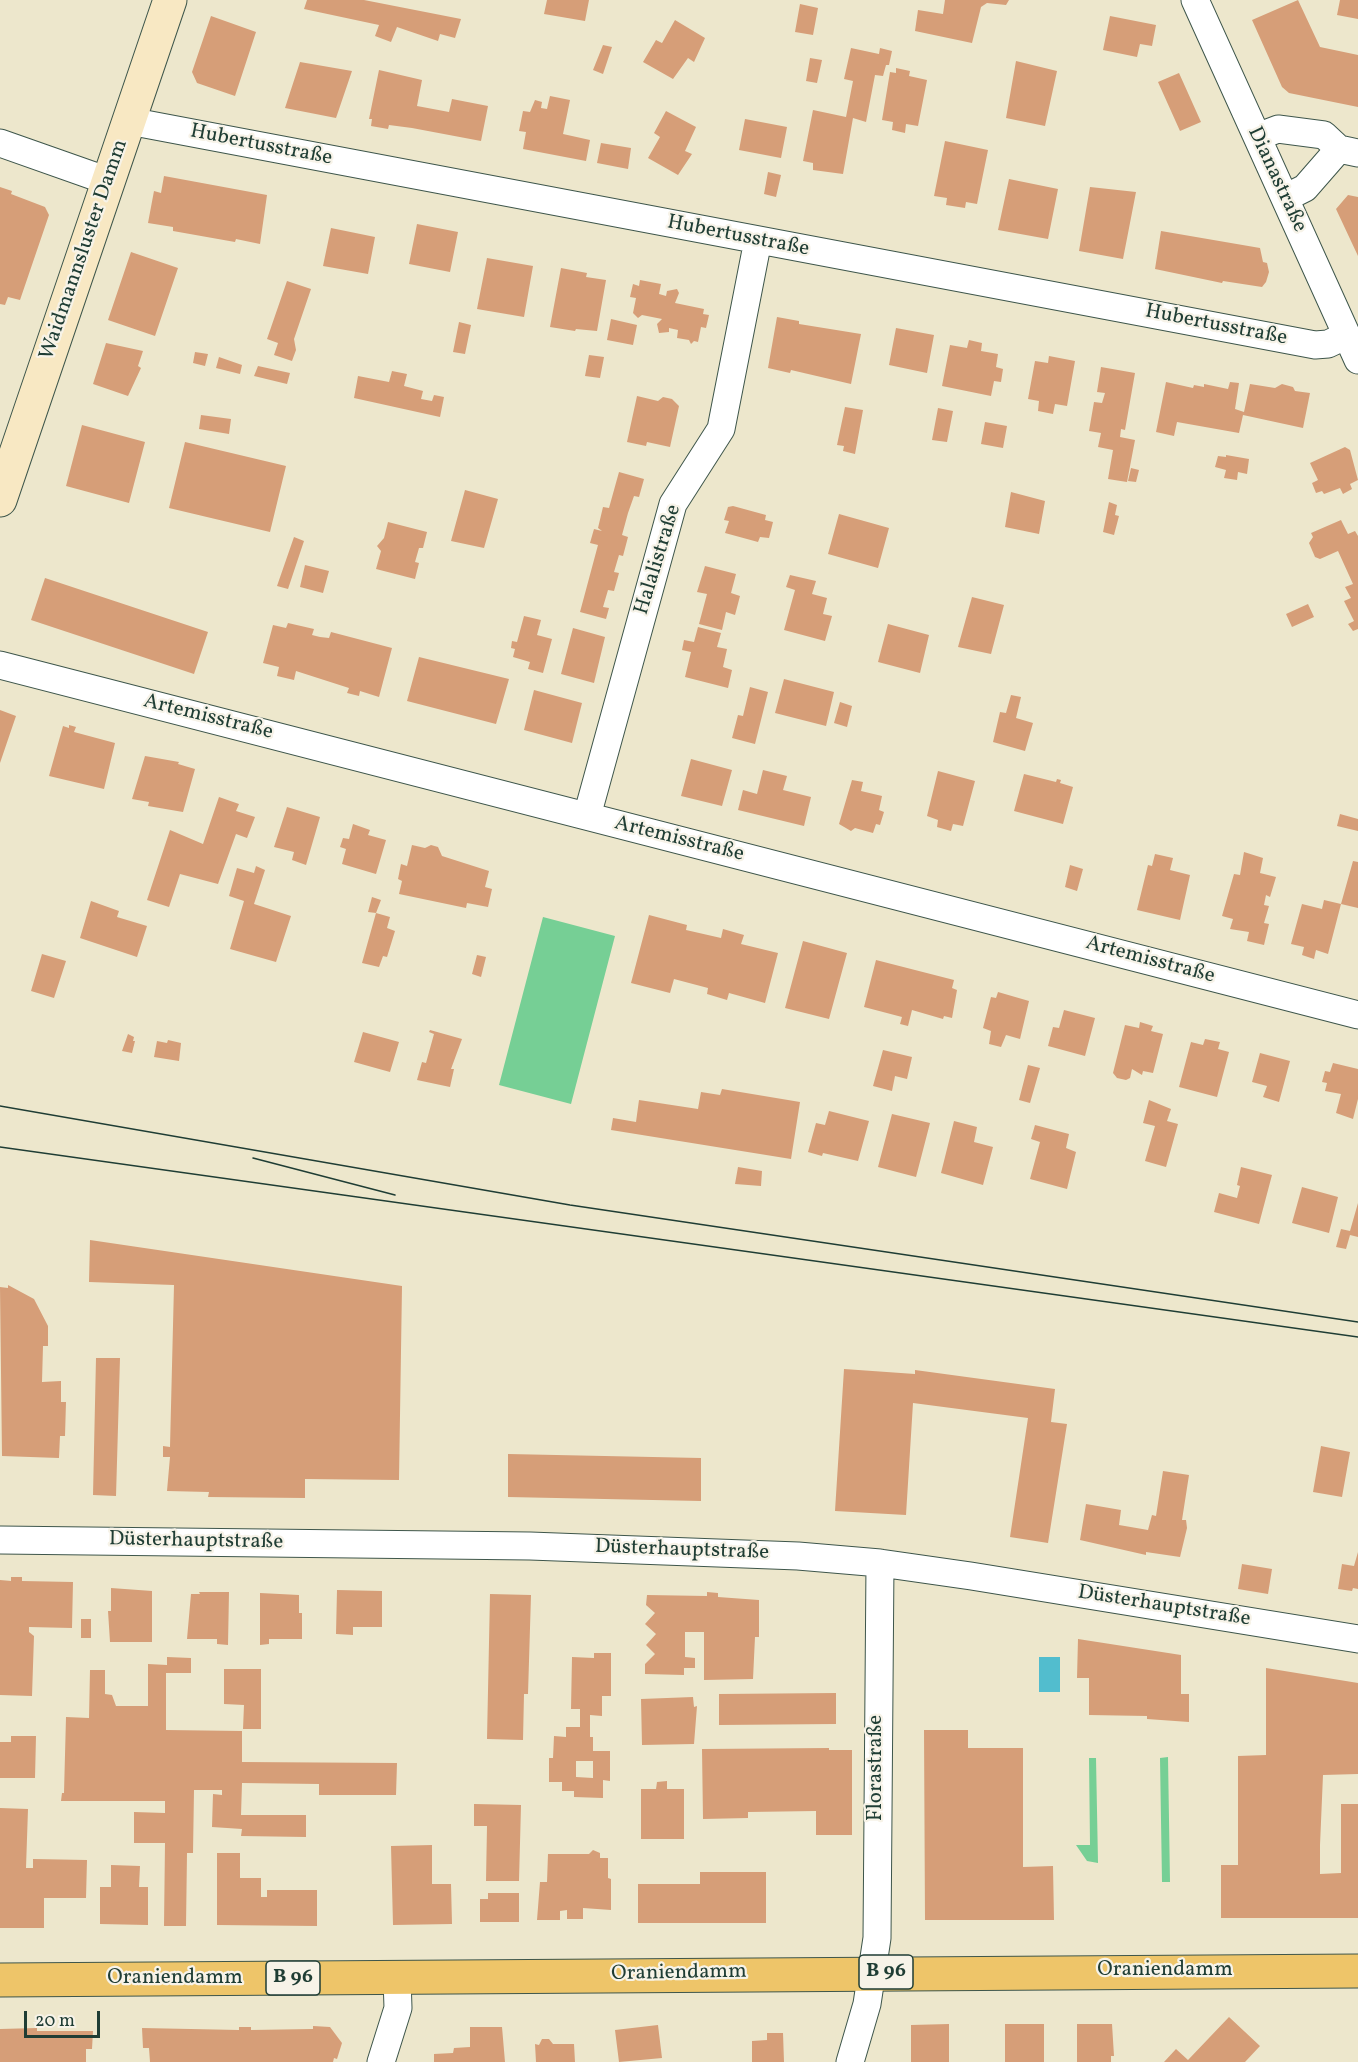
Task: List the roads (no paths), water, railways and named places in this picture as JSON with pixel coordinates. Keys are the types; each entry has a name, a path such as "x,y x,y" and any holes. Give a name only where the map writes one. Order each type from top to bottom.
{"main road":[{"name":"Waidmannsluster Damm","path":"0,500 170,0"},
{"name":"Oraniendamm","path":"0,1980 872,1972 1358,1971"}],"street":[{"name":"Dianastraße","path":"1195,0 1358,360"},
{"name":"Hubertusstraße","path":"129,121 1315,345 1328,344 1347,335"},
{"path":"1257,137 1278,129 1324,135 1348,151 1305,188 1285,198"},
{"path":"0,143 108,181"},
{"name":"Halalistraße","path":"587,816 673,504 721,429 758,240"},
{"name":"Artemisstraße","path":"0,665 1358,1015"},
{"name":"Düsterhauptstraße","path":"0,1540 530,1546 714,1551 880,1563 1358,1639"},
{"name":"Florastraße","path":"850,2062 860,2032 877,1938 880,1563"},
{"path":"381,2062 398,2008 396,1978"}],"water":[{"path":"1039,1657 1060,1657 1060,1692 1039,1692"}],"tram line":[{"path":"0,1106 570,1205 1358,1322"},
{"path":"0,1147 1358,1337"},
{"path":"253,1158 395,1195"}]}
